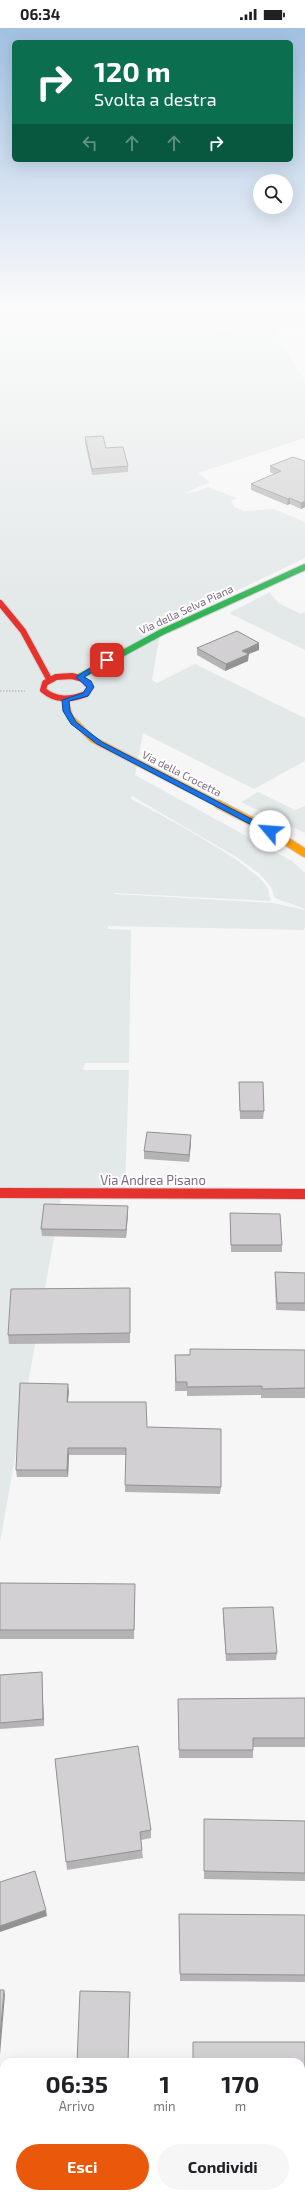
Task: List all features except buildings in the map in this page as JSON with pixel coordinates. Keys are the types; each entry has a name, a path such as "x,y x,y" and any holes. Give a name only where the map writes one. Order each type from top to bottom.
{"street":[{"name":"Via della Selva Piana","path":"79,677 147,639 305,567"},
{"path":"0,603 24,631 49,679"},
{"path":"64,676 79,677 89,683 89,691 80,697 65,700 51,697 43,690 45,683 49,679 64,676"},
{"name":"Via della Crocetta","path":"65,700 67,711 73,723 92,739 270,831 305,853"},
{"name":"Via Andrea Pisano","path":"0,1193 305,1194"}],"path":[{"path":"0,691 43,690"}],"shaded area":[{"path":"0,409 305,409 305,438 198,473 210,482 185,493 194,492 208,487 237,498 231,501 234,507 244,511 274,509 305,522 305,558 161,627 152,680 157,683 195,664 305,718 305,761 254,789 143,733 135,775 292,861 305,873 305,909 275,898 271,887 260,874 238,858 132,796 131,799 206,840 245,866 260,879 268,889 271,901 114,894 273,903 305,910 305,927 303,930 108,926 108,929 131,930 129,1063 85,1063 83,1070 129,1070 125,1188 63,1187 0,1542"},
{"path":"270,592 276,600 284,606 301,614 305,612 305,650 229,613"},
{"path":"258,792 295,810 305,806 305,833 241,802"}],"traffic: fast":[{"path":"79,677 162,632 305,567"}],"traffic: slow":[{"path":"65,700 70,717 92,739 270,831 305,853"}],"traffic: jam":[{"path":"0,603 23,631 49,679"},
{"path":"72,676 83,679 90,687 86,694 75,698 63,699 53,697 43,690 45,683 56,677 72,676"},
{"path":"0,1193 305,1194"}],"route":[{"path":"107,660 79,677 89,683 89,691 86,694 73,699 65,700 69,717 73,723 99,743 270,831"}]}
